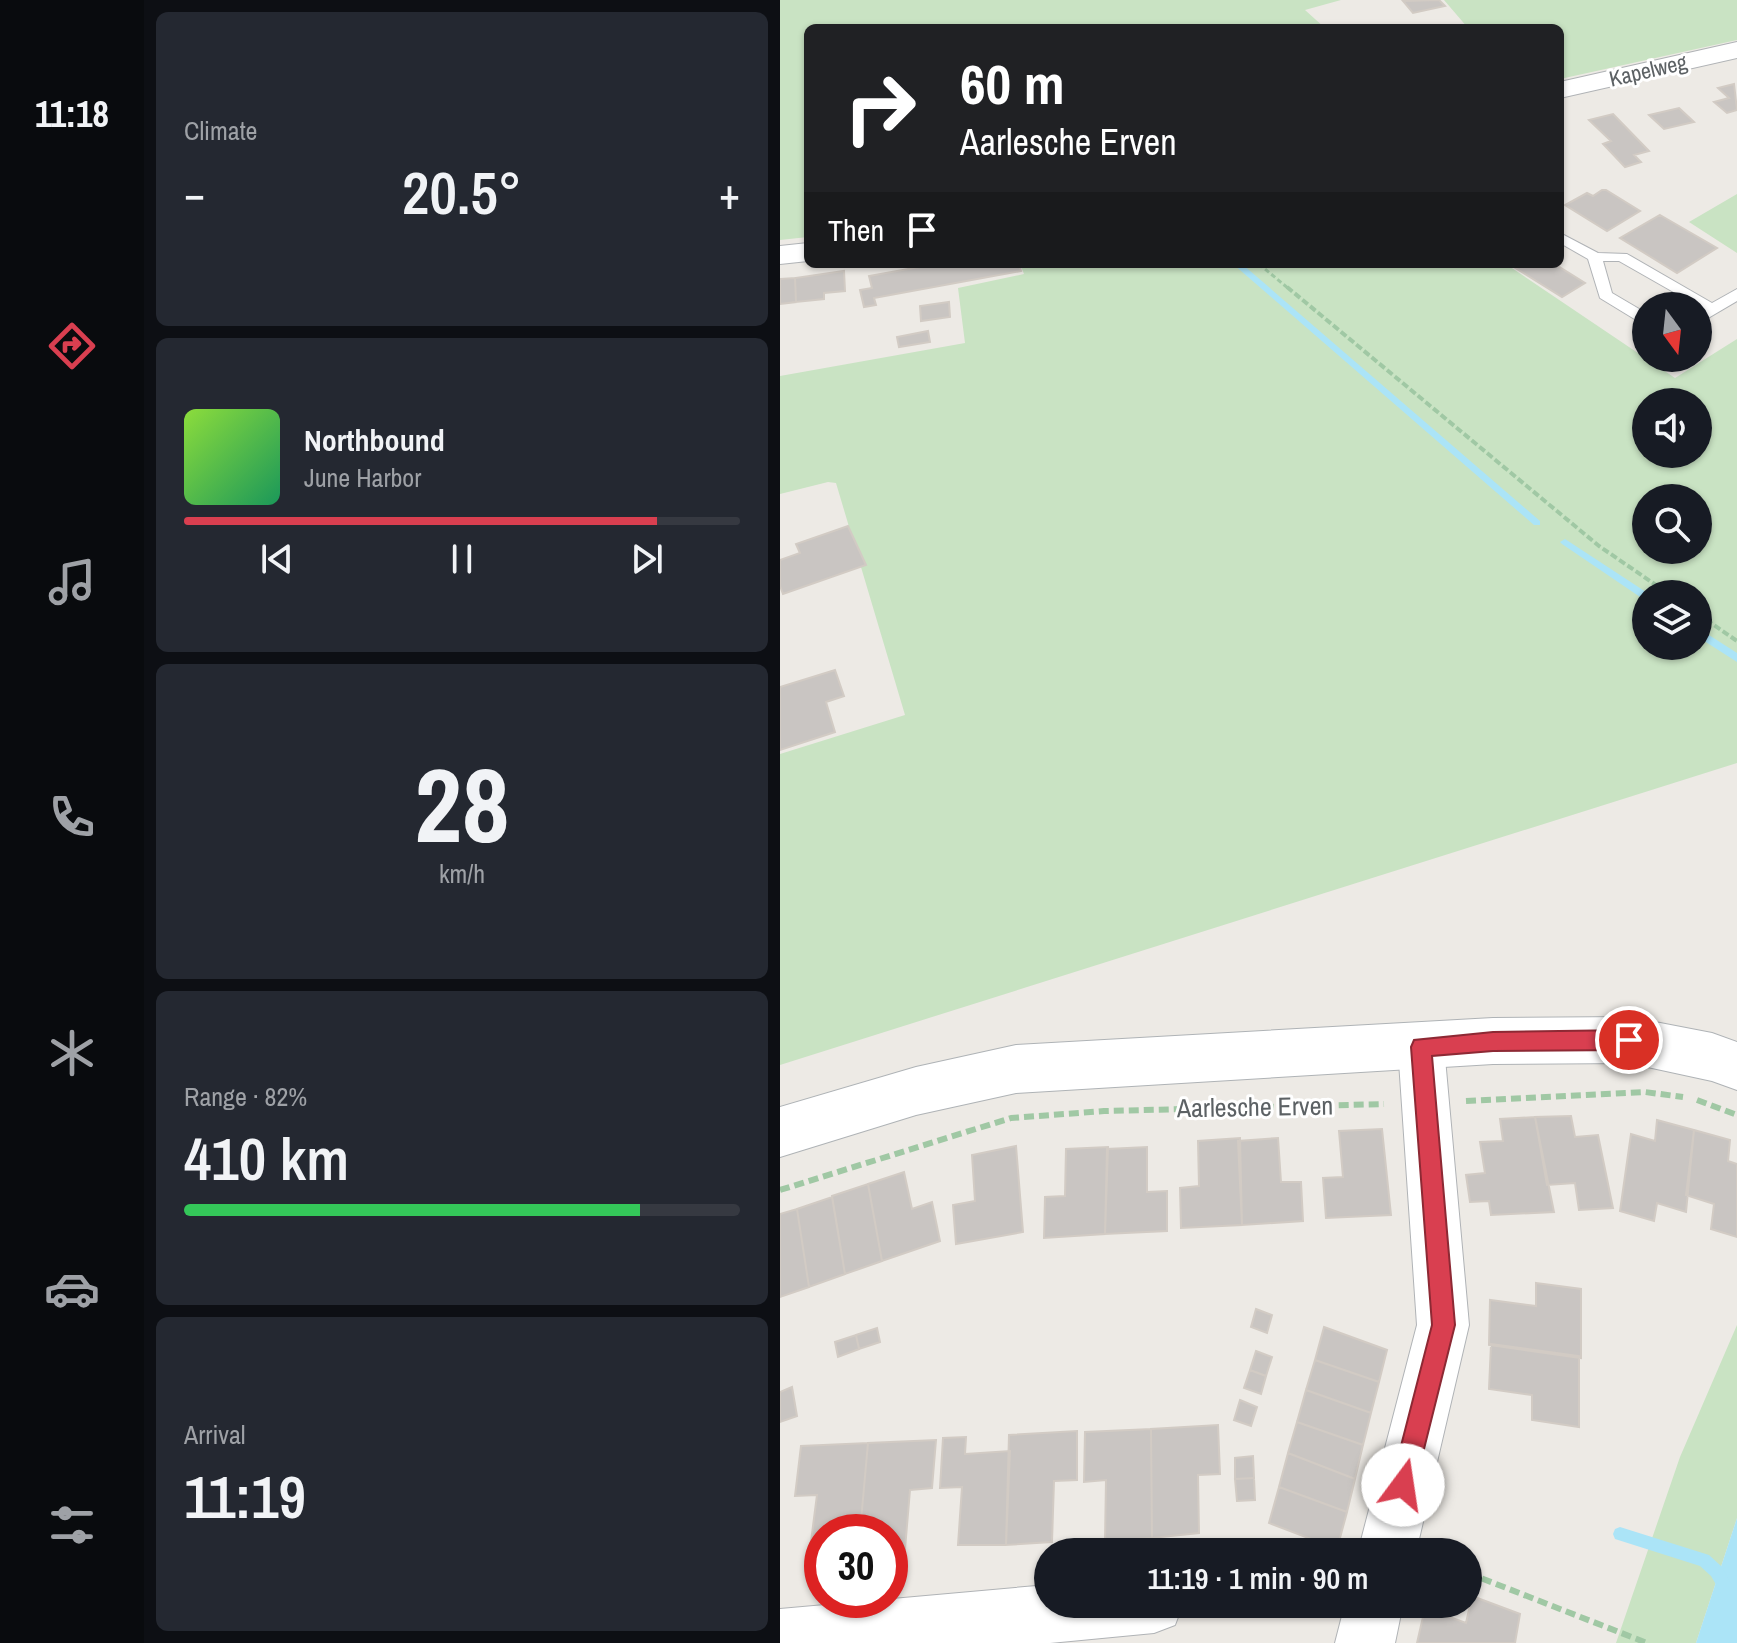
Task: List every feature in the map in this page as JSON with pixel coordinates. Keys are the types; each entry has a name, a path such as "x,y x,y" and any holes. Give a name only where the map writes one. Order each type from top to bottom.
{"street":[{"name":"Kapelweg","path":"1564,89 1737,50"},
{"path":"780,255 804,252"},
{"name":"Aarlesche Erven","path":"780,1132 916,1091 1016,1069 1493,1041 1629,1040 1712,1057 1737,1066"},
{"path":"1390,1538 1443,1325 1421,1047"},
{"path":"780,1639 1034,1615"},
{"path":"1365,1643 1371,1618"}],"lane":[{"path":"1564,239 1595,257 1622,257 1681,292"},
{"path":"1595,257 1605,295 1632,311"},
{"path":"1712,310 1737,294"}],"path":[{"path":"1264,268 1599,546 1649,580"},
{"path":"1712,624 1737,641"},
{"name":"Aarlesche Erven","path":"780,1190 1011,1118 1104,1111 1425,1103 1645,1092 1693,1098 1737,1115"},
{"path":"1482,1578 1646,1642"}],"green space":[{"path":"780,0 1341,0 1305,10 1321,24 804,24 804,237 780,240"},
{"path":"1444,0 1737,0 1737,40 1564,78 1564,24 1465,24"},
{"path":"1737,194 1737,253 1689,222"},
{"path":"1022,268 1512,268 1632,349 1632,372 1666,372 1675,378 1685,372 1712,372 1712,355 1737,339 1737,763 780,1065 780,754 905,715 836,483 828,482 780,494 780,376 965,343 958,288 1024,274"},
{"path":"1737,1325 1737,1518 1696,1643 1616,1643 1680,1457"}],"water":[{"path":"1737,1518 1737,1643 1696,1643"}],"building":[{"path":"1439,0 1445,6 1413,13 1403,1"},
{"path":"1734,84 1737,110 1727,113 1714,102 1729,98 1718,88"},
{"path":"1679,108 1694,122 1664,129 1649,115"},
{"path":"1613,114 1649,151 1634,155 1641,162 1625,167 1603,144 1611,141 1589,120"},
{"path":"1602,190 1640,211 1607,231 1565,205 1587,193 1593,196"},
{"path":"1660,215 1717,248 1677,273 1620,238"},
{"path":"914,268 1020,268 1021,271 874,298 876,305 864,307 860,290 872,288 869,276"},
{"path":"1515,268 1561,268 1585,283 1562,297"},
{"path":"844,271 845,291 824,293 824,299 796,302 795,278"},
{"path":"795,278 796,302 780,304 780,279"},
{"path":"949,302 950,317 921,321 920,306"},
{"path":"928,331 930,342 899,347 897,337"},
{"path":"848,526 866,565 783,594 780,560 800,553 796,544"},
{"path":"835,670 844,696 826,702 835,732 780,750 780,687"},
{"path":"1571,1116 1575,1137 1598,1135 1613,1208 1579,1210 1575,1183 1547,1185 1535,1117"},
{"path":"1535,1117 1554,1212 1491,1215 1489,1201 1470,1202 1466,1175 1485,1173 1480,1142 1503,1141 1500,1119"},
{"path":"1657,1120 1694,1130 1686,1212 1657,1203 1654,1221 1620,1211 1631,1134 1655,1141"},
{"path":"1382,1129 1391,1215 1326,1218 1323,1178 1343,1177 1339,1131"},
{"path":"1694,1130 1730,1140 1728,1161 1737,1164 1737,1237 1711,1229 1714,1204 1686,1195"},
{"path":"1240,1138 1242,1225 1181,1228 1180,1188 1199,1186 1198,1141"},
{"path":"1278,1138 1281,1182 1301,1182 1303,1221 1242,1225 1238,1141"},
{"path":"1016,1146 1023,1232 956,1244 953,1205 975,1201 972,1155"},
{"path":"1108,1147 1105,1234 1044,1238 1045,1197 1065,1196 1066,1149"},
{"path":"1147,1147 1147,1192 1167,1191 1167,1231 1105,1234 1107,1149"},
{"path":"904,1172 912,1209 932,1202 940,1241 882,1261 868,1184"},
{"path":"868,1184 882,1261 845,1274 832,1196"},
{"path":"832,1197 845,1274 809,1287 797,1209"},
{"path":"797,1209 809,1287 780,1297 780,1214"},
{"path":"1536,1283 1581,1289 1581,1358 1489,1345 1490,1300 1536,1306"},
{"path":"1256,1309 1272,1315 1267,1333 1251,1327"},
{"path":"1324,1327 1387,1350 1379,1382 1315,1360"},
{"path":"877,1328 880,1342 859,1349 856,1335"},
{"path":"856,1335 859,1349 838,1357 835,1342"},
{"path":"1491,1344 1579,1356 1579,1427 1532,1420 1532,1395 1489,1389"},
{"path":"1256,1351 1272,1357 1266,1376 1250,1370"},
{"path":"1315,1360 1379,1382 1371,1413 1306,1390"},
{"path":"1250,1370 1266,1376 1261,1394 1244,1388"},
{"path":"792,1387 797,1416 780,1422 780,1392"},
{"path":"1306,1390 1371,1413 1363,1445 1297,1422"},
{"path":"1240,1400 1257,1407 1251,1426 1234,1420"},
{"path":"1297,1422 1363,1445 1355,1479 1288,1453"},
{"path":"1218,1425 1220,1474 1198,1475 1199,1533 1152,1538 1151,1429"},
{"path":"1151,1429 1152,1538 1105,1538 1106,1480 1084,1482 1085,1432"},
{"path":"1077,1431 1077,1480 1054,1481 1052,1538 1034,1538 1034,1543 1006,1545 1009,1435"},
{"path":"966,1437 965,1454 1010,1451 1006,1545 958,1545 962,1487 940,1488 943,1438"},
{"path":"936,1440 932,1488 910,1490 908,1514 862,1514 868,1443"},
{"path":"868,1443 862,1514 815,1514 817,1495 795,1496 801,1446"},
{"path":"1288,1453 1355,1479 1347,1512 1279,1487"},
{"path":"1253,1456 1254,1478 1235,1479 1235,1458"},
{"path":"1254,1478 1255,1500 1237,1501 1235,1479"},
{"path":"1279,1487 1347,1512 1340,1538 1308,1538 1269,1523"},
{"path":"1482,1600 1520,1614 1515,1643 1417,1643 1423,1618 1452,1618 1466,1623 1467,1618 1482,1618"}],"waterway":[{"path":"1242,268 1537,523"},
{"path":"1565,542 1632,587"},
{"path":"1712,641 1737,658"},
{"path":"1620,1534 1704,1560 1716,1571 1726,1588"}],"route":[{"path":"1403,1485 1443,1325 1421,1047 1493,1041 1629,1040"}]}
